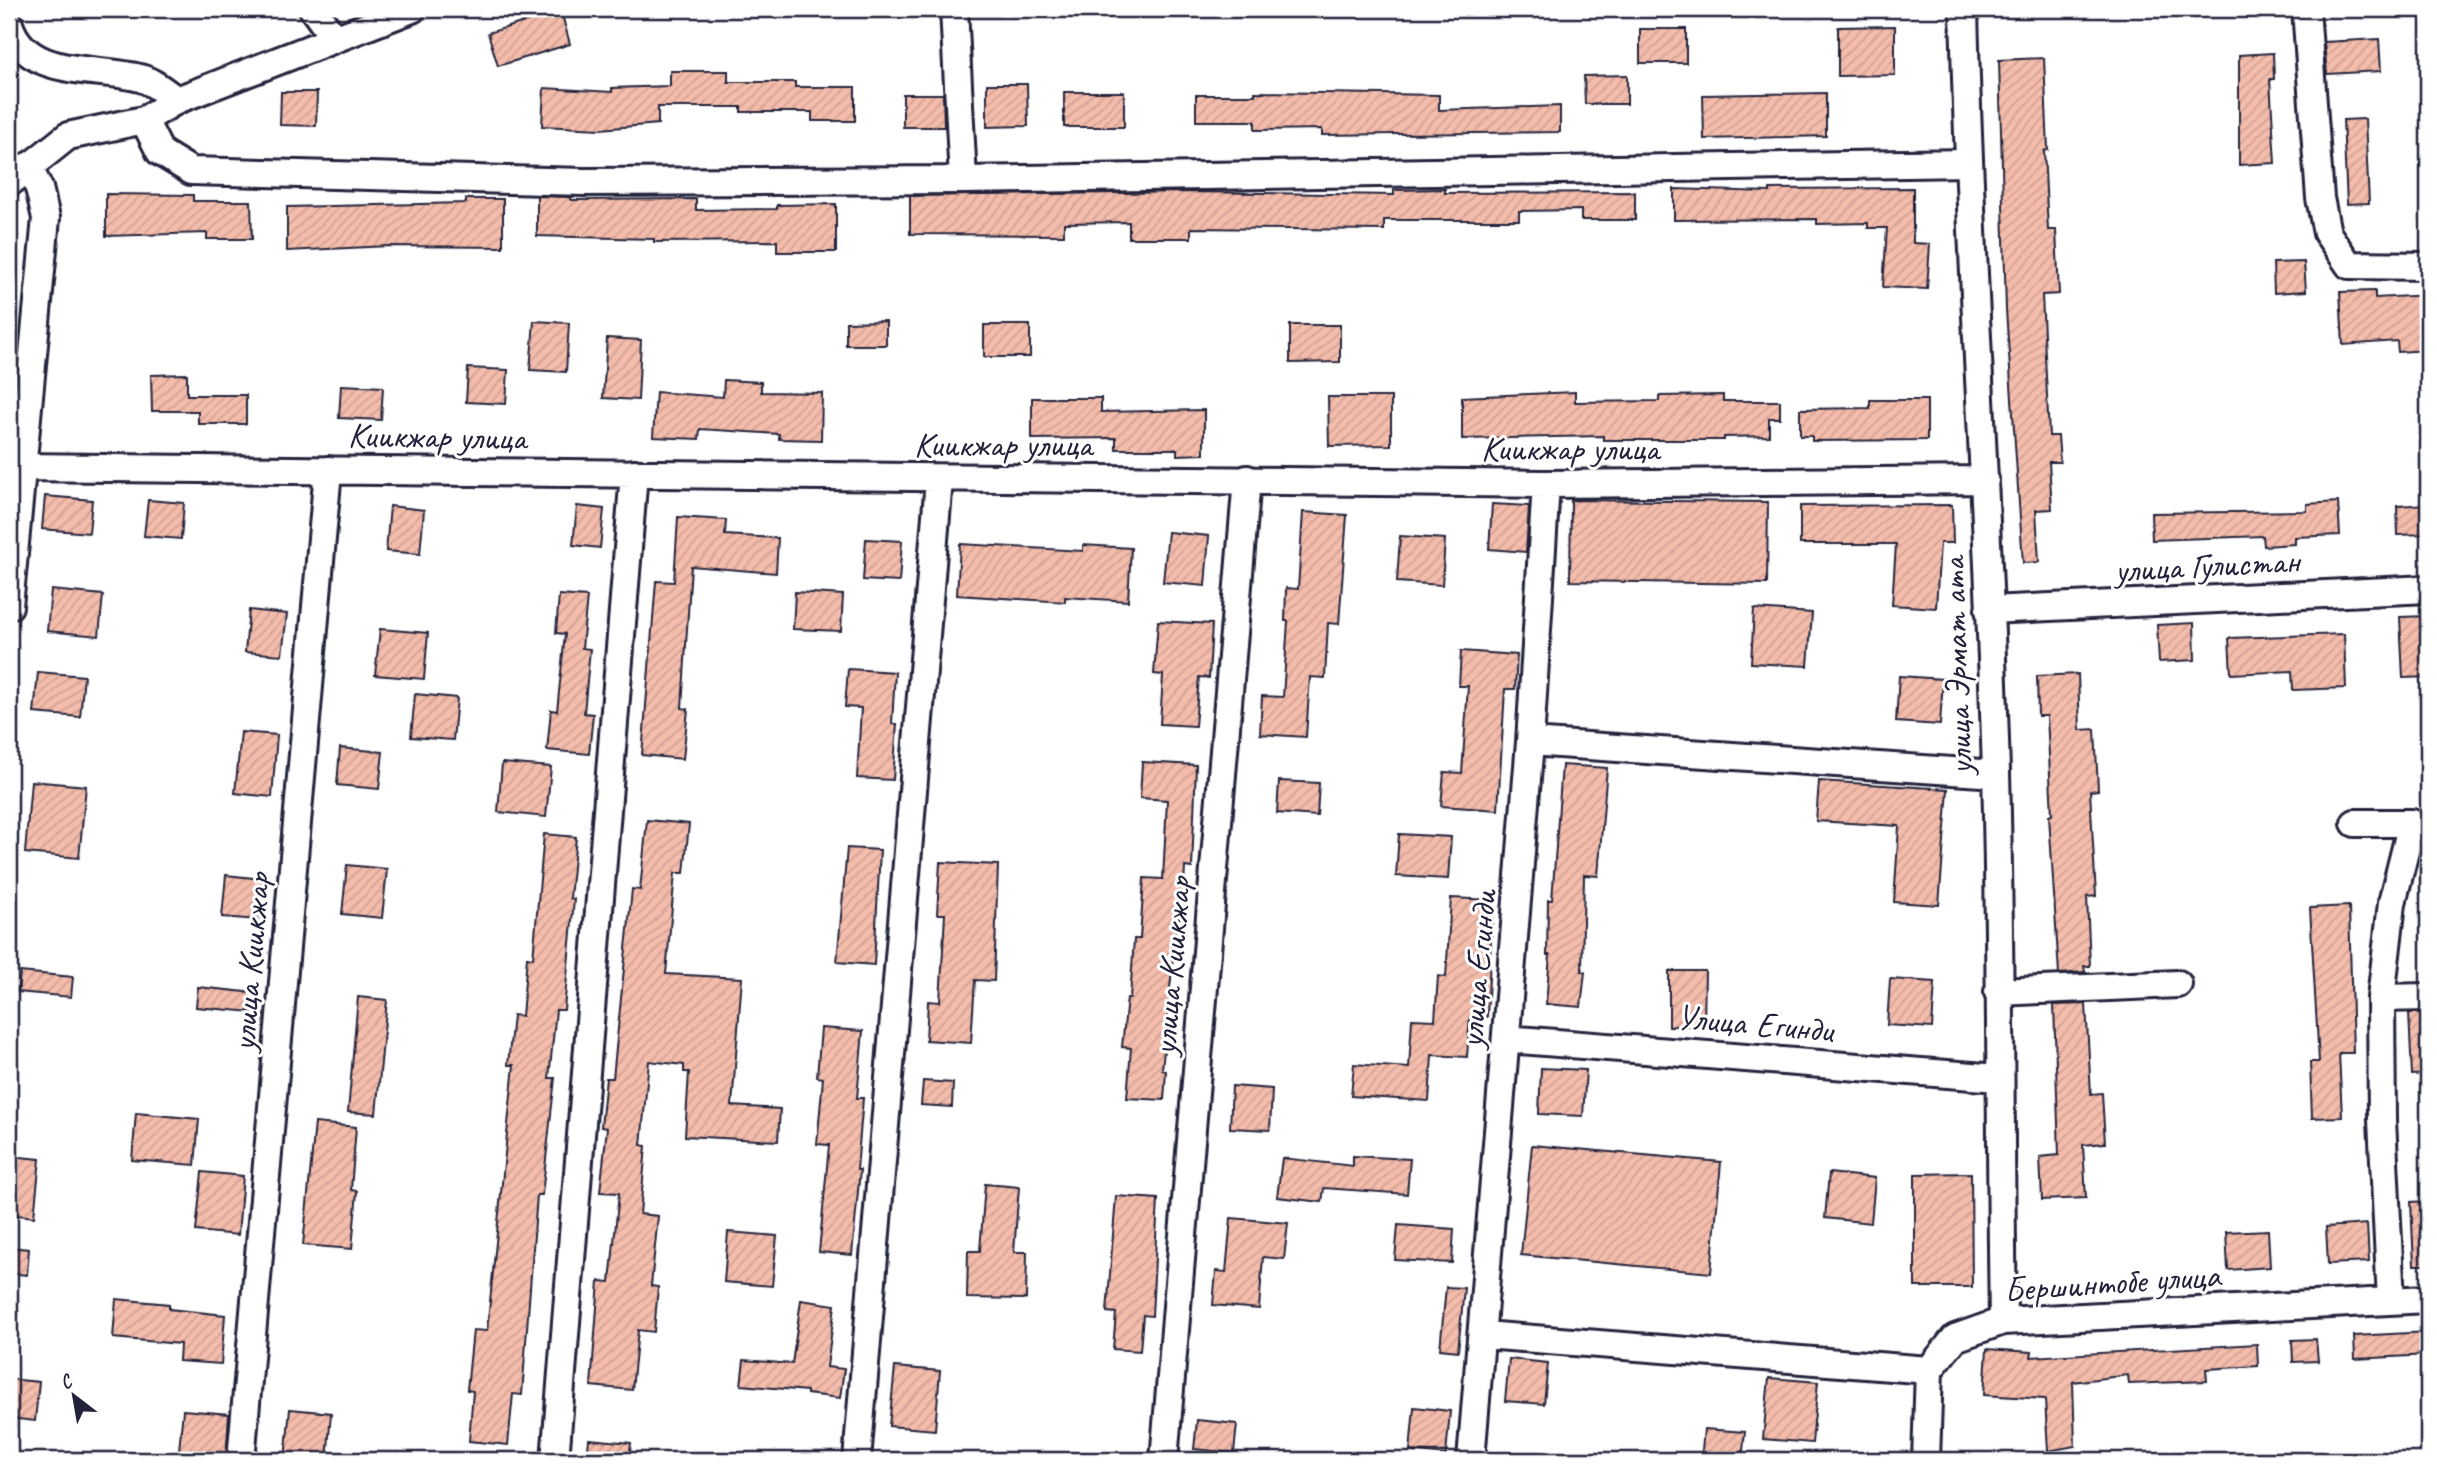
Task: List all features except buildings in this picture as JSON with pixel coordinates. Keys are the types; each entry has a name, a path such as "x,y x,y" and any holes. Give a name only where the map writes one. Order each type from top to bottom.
{"street":[{"path":"313,9 334,38"},
{"path":"9,606 46,218 39,188 19,174 68,136 144,120 177,100 412,9"},
{"path":"954,9 963,180"},
{"name":"улица Эрмат ата","path":"1964,9 1968,163 1985,480 1996,774 2003,1321"},
{"path":"2306,9 2320,198 2327,233 2349,265 2428,266"},
{"path":"9,24 14,40 49,66 142,78 177,100"},
{"path":"144,120 160,152 191,171 584,182 963,180 1968,163"},
{"name":"Киикжар улица","path":"21,467 634,473 939,480 1247,479 1546,484 1985,480"},
{"name":"улица Киикжар","path":"241,1460 328,470"},
{"path":"555,1460 634,473"},
{"name":"улица Киикжар","path":"1164,1460 1247,479"},
{"path":"857,1460 939,480"},
{"name":"улица Егинди","path":"1471,1460 1484,1335 1530,742 1546,484"},
{"name":"улица Гулистан","path":"1989,610 2428,589"},
{"path":"1530,742 1996,774"},
{"path":"2355,823 2412,822 2392,903 2381,998 2382,1120 2391,1301"},
{"path":"1998,992 2178,984"},
{"path":"2381,998 2428,997"},
{"name":"Улица Егинди","path":"1506,1038 1998,1078"},
{"name":"Бершинтобе улица","path":"1929,1370 1955,1338 2003,1321 2428,1299"},
{"path":"1484,1335 1929,1370 1926,1460"}]}
